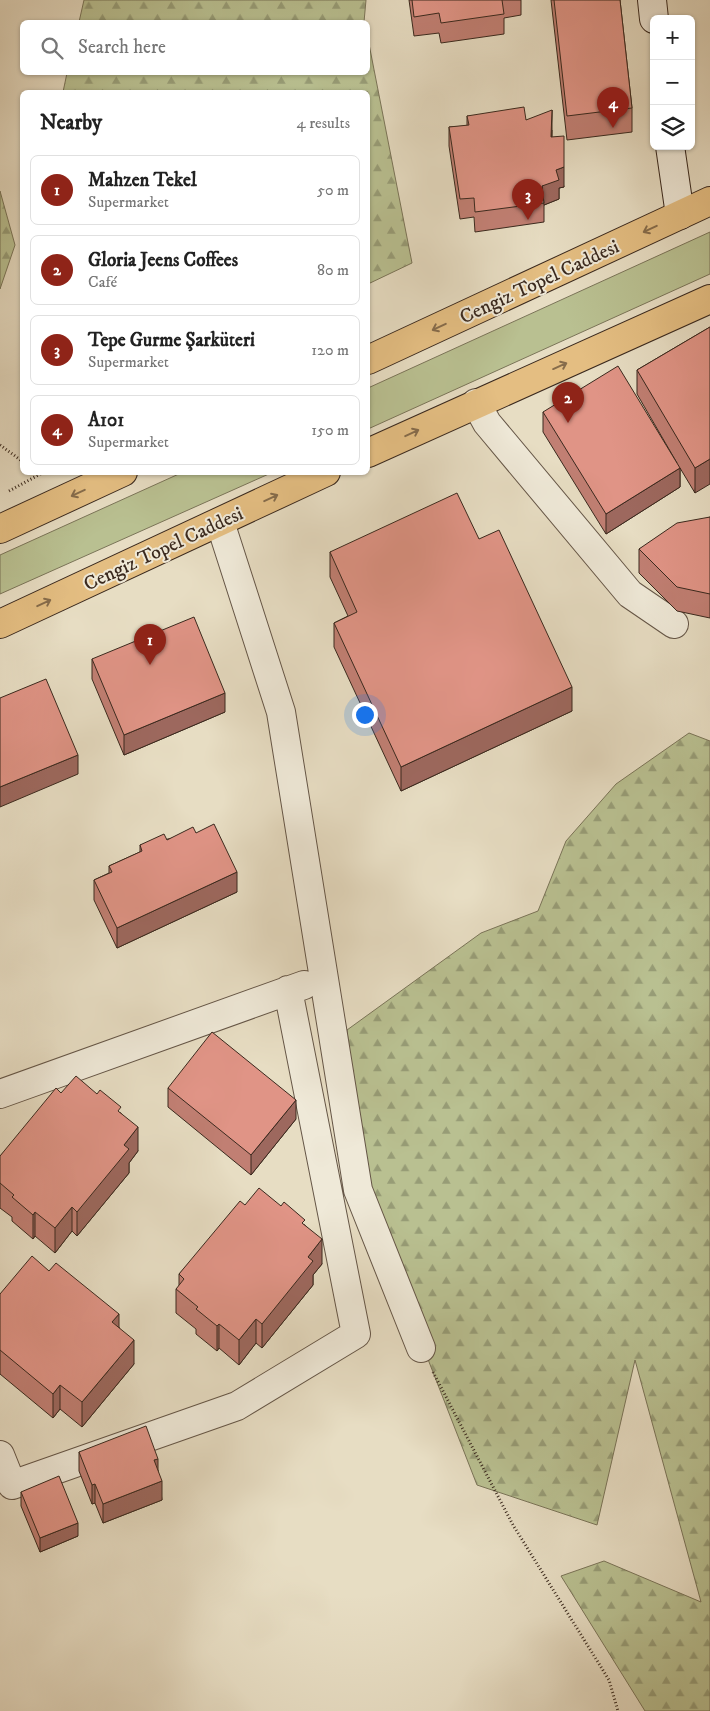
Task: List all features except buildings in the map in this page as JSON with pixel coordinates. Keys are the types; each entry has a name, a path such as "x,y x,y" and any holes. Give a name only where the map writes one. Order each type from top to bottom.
{"main road":[{"name":"Cengiz Topel Caddesi","path":"370,359 710,201"},
{"path":"370,452 710,299"},
{"path":"0,529 117,475"},
{"name":"Cengiz Topel Caddesi","path":"0,624 320,475"}],"street":[{"path":"652,0 654,15"},
{"path":"671,150 680,215"},
{"path":"476,403 487,423 630,594 674,624"},
{"path":"220,522 281,712 358,1190 421,1348"},
{"path":"0,1094 324,977"},
{"path":"0,1456 12,1485 237,1406 356,1334 288,990"}],"path":[{"path":"0,445 20,460"},
{"path":"8,492 39,475"},
{"path":"421,1348 513,1524 610,1680 618,1711"}],"green space":[{"path":"84,0 366,0 364,20 79,20"},
{"path":"370,49 412,263 370,283 370,90 63,90 67,75 370,75"},
{"path":"0,191 15,245 0,289"},
{"path":"710,232 710,274 370,428 370,387"},
{"path":"177,475 267,475 0,594 0,555"},
{"path":"689,733 710,741 710,1711 645,1711 561,1576 604,1561 701,1602 635,1360 597,1525 477,1485 362,1190 347,1030 481,933 538,911 566,841 616,784"}],"place":[{"name":"A101","path":"613,128"},
{"name":"Tepe Gurme Şarküteri","path":"528,220"},
{"name":"Gloria Jeens Coffees","path":"568,423"},
{"name":"Mahzen Tekel","path":"150,665"}]}
